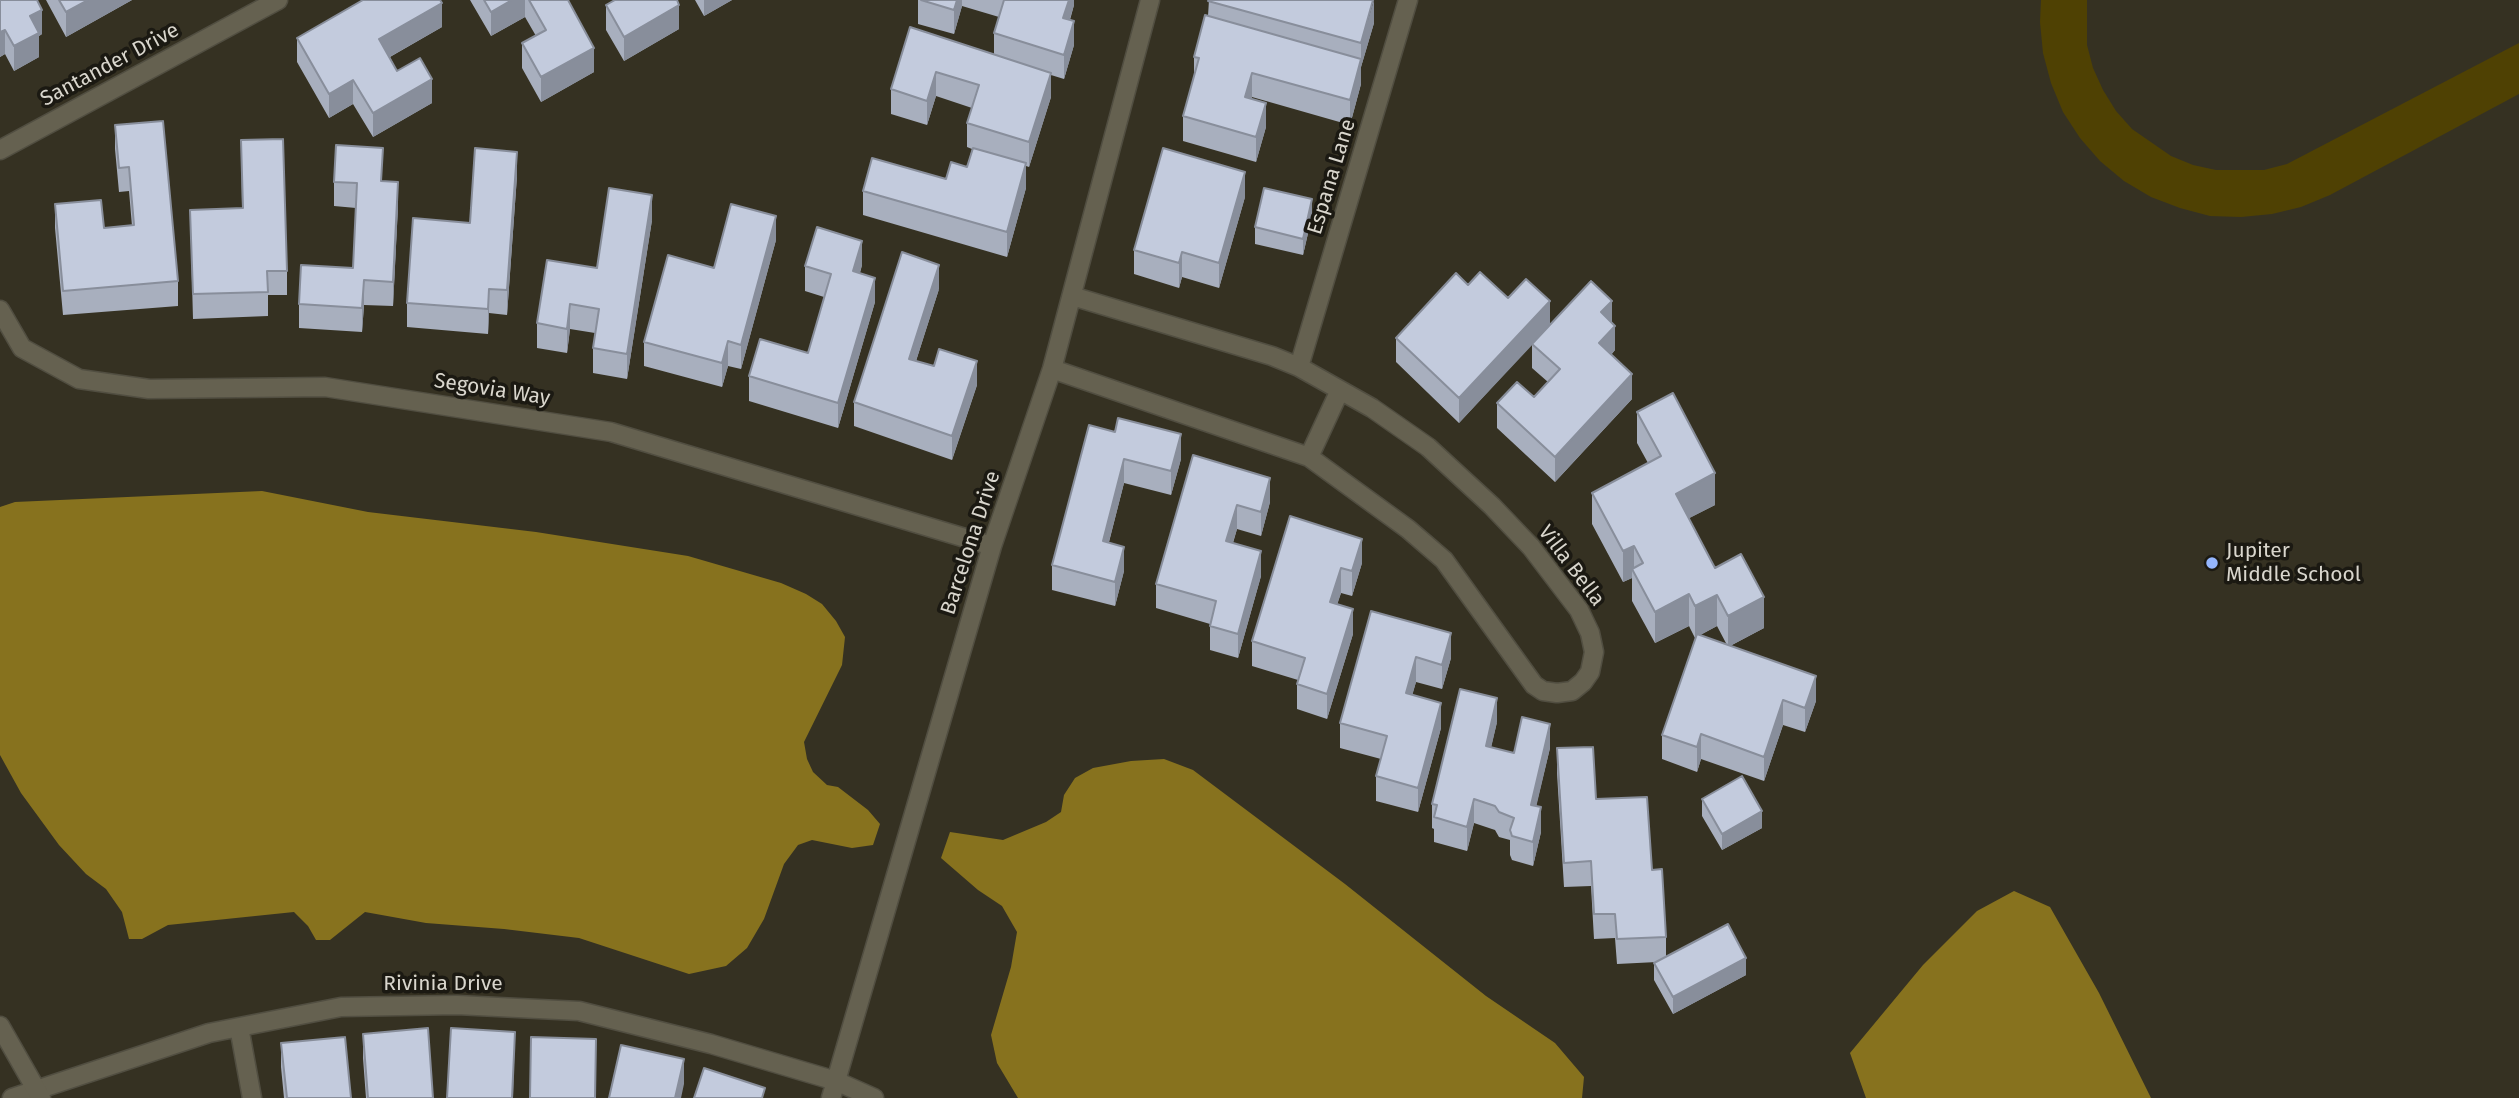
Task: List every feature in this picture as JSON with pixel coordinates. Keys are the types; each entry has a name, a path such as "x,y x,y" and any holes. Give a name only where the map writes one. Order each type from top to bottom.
{"street":[{"name":"Santander Drive","path":"0,150 278,0"},
{"name":"Barcelona Drive","path":"834,1089 992,546 1052,369 1150,0"},
{"name":"Espana Lane","path":"1299,368 1408,0"},
{"name":"Villa Bella","path":"1052,369 1309,457 1408,529 1444,560 1534,685 1542,691 1572,691 1590,672 1594,652 1590,633 1579,610 1531,547 1492,506 1428,447 1371,408 1272,356 1072,296"},
{"name":"Segovia Way","path":"0,310 22,348 79,379 149,389 325,387 611,432 992,546"},
{"path":"1309,457 1340,390"},
{"name":"Rivinia Drive","path":"12,1098 38,1094 209,1033 341,1007 457,1005 579,1011 711,1044 834,1089 874,1098"},
{"path":"0,1026 38,1094"},
{"path":"239,1027 252,1098"}],"shaded area":[{"path":"2041,0 2087,0 2087,45 2093,68 2116,111 2132,129 2171,156 2216,170 2264,170 2287,164 2519,43 2519,94 2330,195 2301,207 2272,214 2210,216 2151,197 2124,181 2100,161 2080,138 2063,112 2051,83 2043,53"},
{"path":"262,491 368,512 536,532 688,556 781,583 806,594 822,604 845,637 842,665 804,742 807,759 813,772 827,785 838,787 868,810 880,824 873,845 852,848 812,840 798,845 784,864 764,919 747,948 726,966 689,974 579,938 426,923 365,912 330,940 316,940 308,926 294,912 168,925 142,939 129,939 122,912 106,889 86,874 59,845 21,793 0,755 0,507 15,502"},
{"path":"1164,759 1193,770 1345,884 1486,996 1555,1043 1584,1077 1582,1098 1018,1098 997,1063 991,1035 1011,967 1017,932 1002,906 978,890 941,858 950,832 1003,840 1046,822 1061,812 1064,795 1075,778 1093,768 1131,761"},
{"path":"2014,891 2050,907 2099,993 2151,1098 1866,1098 1850,1053 1923,965 1977,911"}],"building":[{"path":"0,0 37,0 42,10 30,16 39,33 14,46 5,30 0,32"},
{"path":"59,0 88,0 66,12"},
{"path":"363,0 440,0 442,3 379,39 397,71 420,58 432,79 373,113 353,80 329,94 297,38"},
{"path":"484,0 512,0 491,12"},
{"path":"529,0 568,0 594,48 541,77 522,43 546,30"},
{"path":"615,0 677,0 679,5 624,37 606,5"},
{"path":"921,0 957,0 954,10"},
{"path":"1004,0 1069,0 1063,18 1074,21 1064,55 994,33"},
{"path":"1209,0 1373,0 1361,43"},
{"path":"1205,15 1361,59 1350,100 1252,73 1245,97 1266,103 1256,137 1183,116 1199,58 1194,57"},
{"path":"910,27 1051,73 1029,142 967,123 979,85 936,72 927,101 891,89"},
{"path":"163,121 178,281 63,291 55,204 101,200 104,228 134,225 129,167 119,168 115,125"},
{"path":"283,139 287,271 267,271 268,292 193,294 190,210 243,208 241,140"},
{"path":"336,145 383,148 381,181 398,182 393,282 364,280 362,308 299,304 301,265 353,268 357,183 334,182"},
{"path":"475,148 517,152 507,290 489,289 488,309 407,303 413,218 470,223"},
{"path":"973,148 1026,163 1007,232 863,191 872,158 946,179 951,162 967,167"},
{"path":"1163,148 1245,172 1219,263 1182,252 1179,263 1134,250"},
{"path":"609,188 652,195 627,354 593,348 599,309 570,304 567,329 537,323 547,260 597,268"},
{"path":"1264,188 1312,199 1303,239 1255,227"},
{"path":"731,204 776,216 741,345 728,341 722,363 644,342 668,255 714,268"},
{"path":"817,227 862,241 853,271 875,278 838,403 749,376 760,339 808,353 831,274 805,266"},
{"path":"902,252 939,265 909,359 934,366 939,349 977,361 952,436 854,402"},
{"path":"1480,272 1508,298 1526,279 1550,301 1459,398 1396,338 1456,273 1468,285"},
{"path":"1591,281 1612,301 1601,312 1615,326 1599,343 1632,374 1555,457 1497,403 1517,382 1534,397 1560,369 1532,344"},
{"path":"1673,393 1715,473 1676,494 1715,568 1741,554 1764,597 1728,616 1717,595 1695,606 1689,594 1655,612 1632,569 1643,563 1634,546 1623,551 1592,493 1661,456 1637,412"},
{"path":"1118,418 1181,434 1171,471 1124,459 1103,541 1124,547 1115,582 1052,565 1089,425 1115,432"},
{"path":"1193,455 1270,478 1261,512 1237,505 1226,541 1261,551 1238,634 1210,626 1216,601 1156,584"},
{"path":"1290,516 1362,539 1352,571 1341,568 1330,602 1353,609 1327,694 1297,684 1305,658 1252,641"},
{"path":"1371,611 1451,633 1442,665 1416,657 1406,693 1441,703 1418,788 1376,776 1387,736 1340,723"},
{"path":"1697,634 1816,676 1805,708 1783,700 1764,757 1701,734 1697,747 1662,735"},
{"path":"1460,689 1497,698 1486,746 1514,753 1522,717 1550,724 1531,805 1541,807 1533,842 1512,836 1510,830 1514,818 1499,812 1495,806 1474,799 1467,827 1434,817 1437,805 1432,804"},
{"path":"1593,747 1596,799 1647,797 1652,870 1662,869 1666,937 1617,939 1615,914 1594,914 1591,861 1564,863 1557,748"},
{"path":"1742,776 1762,811 1722,834 1702,799"},
{"path":"1728,924 1746,958 1673,997 1654,963"},
{"path":"428,1028 433,1098 368,1098 363,1034"},
{"path":"451,1028 515,1032 512,1098 447,1098"},
{"path":"345,1037 351,1098 287,1098 281,1043"},
{"path":"531,1037 596,1039 595,1098 530,1098"},
{"path":"621,1045 684,1059 675,1098 609,1098"},
{"path":"704,1068 765,1088 762,1098 694,1098"}],"place":[{"name":"Jupiter Middle School","path":"2212,563"}]}
